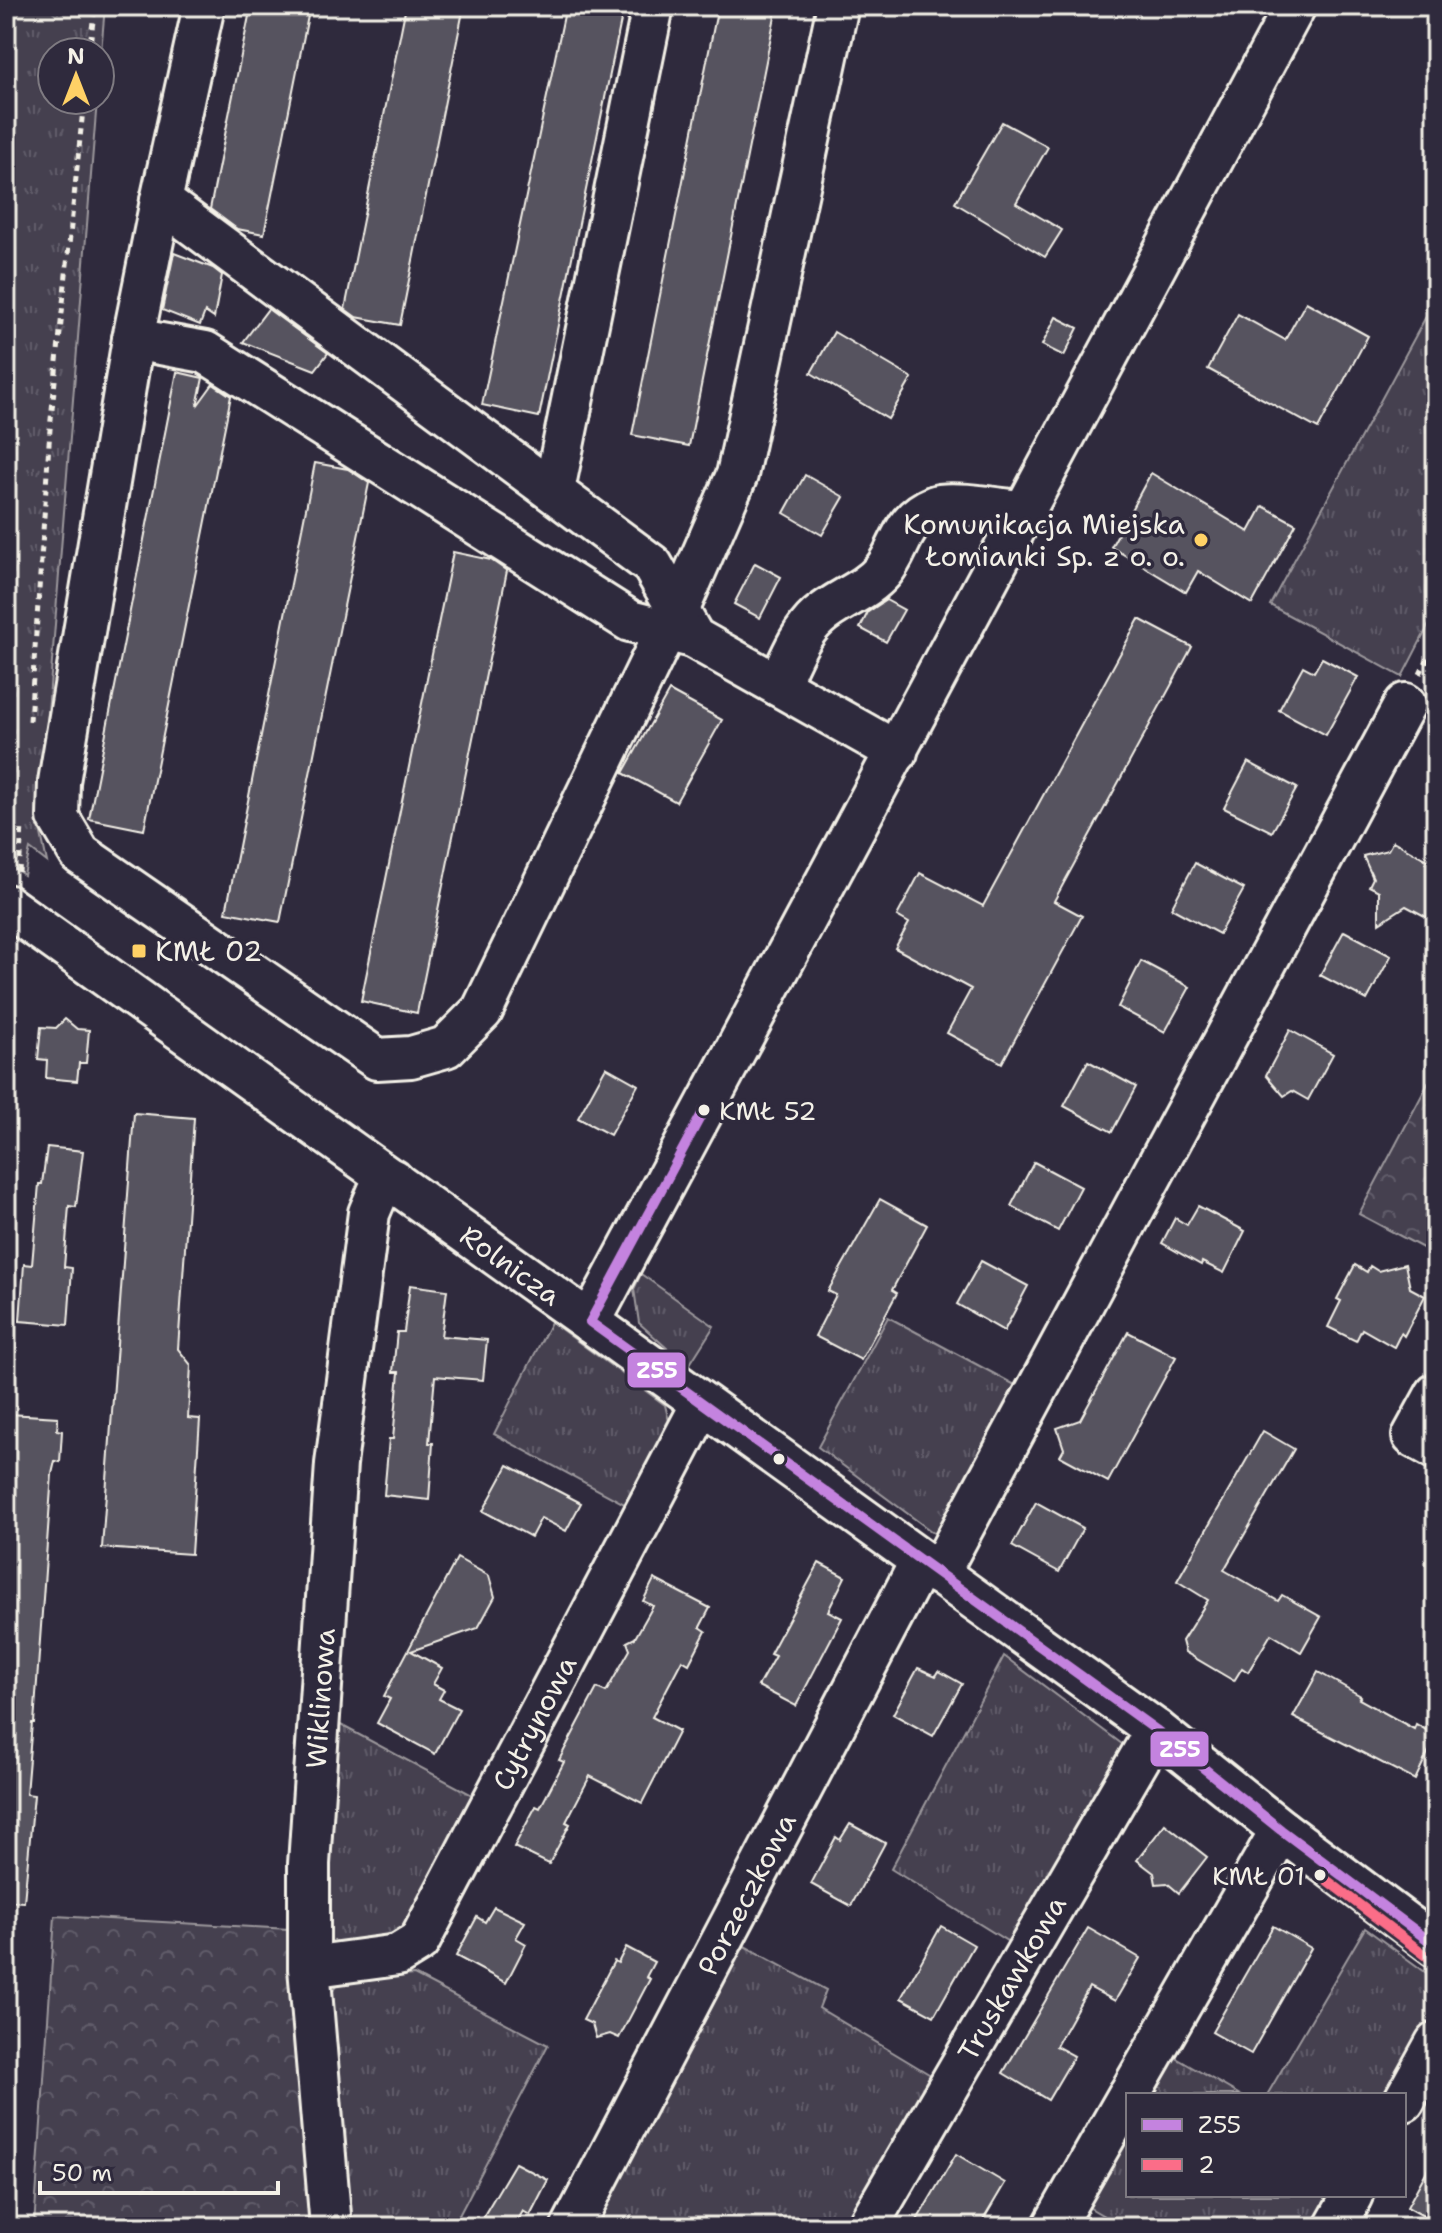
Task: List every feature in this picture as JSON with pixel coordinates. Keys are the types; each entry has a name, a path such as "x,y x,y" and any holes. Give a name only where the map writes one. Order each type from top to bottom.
{"street":[{"path":"204,6 133,339 59,782 58,817 80,854 377,1059 411,1057 446,1047 482,1011 679,627 737,475 835,6"},
{"path":"554,490 653,6"},
{"path":"590,1322 1295,6"},
{"path":"161,201 652,565 679,627"},
{"path":"133,339 205,352 630,621 679,627 897,752"},
{"path":"778,685 803,635 819,617 868,585 885,569 903,532 923,512 938,504 1026,512"},
{"name":"Porzeczkowa","path":"572,2227 1405,704"},
{"name":"Rolnicza","path":"9,917 393,1180 1156,1730 1281,1830 1436,1946"},
{"name":"Wiklinowa","path":"331,2227 309,1967 313,1776 336,1464 369,1213 378,1192 393,1180"},
{"path":"1436,1394 1413,1436 1436,1449"},
{"name":"Cytrynowa","path":"309,1967 398,1955 419,1942 702,1404"},
{"name":"Truskawkowa","path":"867,2227 1156,1730"},
{"path":"1130,2093 1281,1830"},
{"path":"1406,2097 1436,2043"},
{"path":"1053,2227 1126,2099"},
{"path":"1335,2227 1352,2197"}],"path":[{"path":"91,36 95,6"},
{"path":"30,729 50,429 82,116"},
{"path":"9,917 23,820"}],"green space":[{"path":"6,6 105,6 102,36 36,36 36,116 96,116 39,824 47,862 30,849 24,875 6,863"},
{"path":"1436,298 1436,611 1402,677 1270,605"},
{"path":"1433,1074 1436,1075 1436,1255 1359,1214"},
{"path":"641,1274 714,1326 688,1367 639,1323 634,1289"},
{"path":"888,1317 1017,1386 939,1537 818,1447"},
{"path":"551,1322 665,1405 670,1425 628,1506 494,1434"},
{"path":"1004,1656 1126,1747 1012,1944 891,1869"},
{"path":"335,1722 476,1797 399,1944 375,1949 320,1944"},
{"path":"55,1916 289,1929 311,2227 34,2227"},
{"path":"1365,1928 1436,1980 1436,2017 1394,2093 1268,2093"},
{"path":"737,1942 826,1990 819,2008 934,2077 847,2227 588,2227"},
{"path":"414,1975 548,2045 453,2227 343,2227 326,2001 340,1981"},
{"path":"1171,2055 1237,2093 1149,2093"},
{"path":"1126,2133 1126,2197 1336,2197 1319,2227 1123,2227 1085,2205"}],"building":[{"path":"251,6 310,6 264,234 237,229 210,209"},
{"path":"406,6 464,6 400,325 356,317 345,309"},
{"path":"566,6 624,6 539,417 482,405"},
{"path":"718,6 777,6 689,446 632,435"},
{"path":"1002,122 1048,147 1016,203 1062,230 1045,257 955,203"},
{"path":"174,253 213,268 222,275 214,318 205,312 200,325 162,310"},
{"path":"1306,302 1368,336 1318,429 1208,369 1238,314 1285,340"},
{"path":"268,309 328,353 315,370 243,342"},
{"path":"1056,317 1078,328 1064,356 1042,345"},
{"path":"834,332 912,378 888,419 811,373"},
{"path":"177,372 203,378 197,406 213,384 231,396 144,830 89,819"},
{"path":"315,463 348,469 369,483 280,922 226,912"},
{"name":"Komunikacja Miejska Łomianki Sp. z o. o.","path":"1151,473 1249,532 1263,506 1296,524 1252,604 1198,571 1186,592 1111,547"},
{"path":"805,475 844,497 822,535 784,513"},
{"path":"453,552 491,560 507,571 417,1013 361,1001"},
{"path":"755,563 781,577 760,618 734,604"},
{"path":"886,600 904,610 886,642 860,628 868,612"},
{"path":"1139,619 1192,647 1054,901 1082,916 1002,1063 947,1033 971,989 895,948 909,923 897,916 920,873 983,906"},
{"path":"1322,658 1358,677 1326,735 1279,710 1303,666 1314,672"},
{"path":"669,691 722,720 676,802 623,773"},
{"path":"1248,762 1297,788 1272,832 1224,808"},
{"path":"1393,841 1436,865 1436,874 1428,889 1436,903 1436,922 1406,906 1379,923 1379,891 1369,886 1373,878 1363,856 1388,850"},
{"path":"1195,863 1244,889 1219,934 1171,908"},
{"path":"1344,931 1391,956 1367,1000 1320,975"},
{"path":"1141,961 1190,987 1165,1032 1118,1007"},
{"path":"65,1019 77,1029 89,1030 86,1063 79,1063 77,1081 46,1078 47,1060 38,1059 41,1027 56,1028"},
{"path":"1290,1030 1333,1054 1308,1100 1292,1091 1284,1096 1266,1075"},
{"path":"1088,1061 1136,1087 1112,1132 1064,1106"},
{"path":"606,1067 638,1085 610,1135 578,1118"},
{"path":"134,1113 194,1118 178,1349 191,1365 188,1418 200,1419 191,1554 102,1548"},
{"path":"47,1147 83,1151 76,1207 69,1206 64,1267 72,1268 68,1325 20,1321 24,1264 32,1265 39,1184 42,1184"},
{"path":"1034,1162 1081,1187 1058,1231 1011,1206"},
{"path":"880,1199 927,1225 892,1290 897,1293 861,1360 815,1336 836,1295 828,1291"},
{"path":"1198,1206 1245,1231 1224,1273 1202,1262 1201,1265 1162,1243 1175,1218 1187,1225"},
{"path":"981,1261 1028,1286 1004,1331 957,1304"},
{"path":"1405,1264 1410,1288 1425,1296 1404,1336 1401,1333 1394,1347 1362,1329 1356,1341 1328,1327 1341,1301 1337,1299 1355,1265 1367,1272 1370,1266 1378,1271"},
{"path":"410,1285 447,1290 441,1336 487,1340 483,1380 435,1376 429,1443 433,1443 429,1500 384,1495 399,1372 393,1372 397,1332 404,1332"},
{"path":"1128,1332 1176,1357 1108,1482 1060,1456 1064,1449 1057,1428 1080,1420"},
{"path":"9,1414 58,1417 57,1430 62,1431 60,1462 55,1461 52,1474 26,1794 34,1795 24,1902 6,1901 6,1520 9,1471 6,1471 6,1455"},
{"path":"1263,1431 1294,1449 1224,1570 1278,1601 1282,1595 1321,1617 1301,1652 1271,1634 1248,1672 1242,1668 1234,1681 1185,1652 1182,1641 1208,1600 1177,1581"},
{"path":"508,1465 581,1503 566,1531 541,1518 531,1537 483,1511"},
{"path":"1036,1502 1083,1528 1059,1572 1012,1546"},
{"path":"457,1558 489,1576 495,1597 478,1628 411,1651 442,1668 433,1684 444,1690 439,1699 459,1709 435,1754 377,1723 390,1699 384,1696"},
{"path":"819,1563 845,1577 828,1611 842,1618 796,1706 758,1686 775,1656 770,1654"},
{"path":"654,1579 710,1608 700,1627 706,1631 689,1664 682,1660 652,1717 679,1731 642,1803 590,1776 549,1864 514,1847 536,1806 540,1808 564,1762 559,1760 597,1688 606,1692 630,1650 627,1642 635,1638 653,1606 643,1601"},
{"path":"918,1668 936,1676 939,1671 962,1684 933,1736 893,1714"},
{"path":"1318,1672 1414,1729 1416,1724 1436,1736 1415,1780 1293,1717"},
{"path":"850,1824 885,1843 851,1906 811,1884 836,1837 840,1840"},
{"path":"1165,1824 1207,1857 1179,1893 1167,1883 1156,1884 1154,1873 1137,1860"},
{"path":"494,1907 525,1922 516,1938 526,1944 506,1983 456,1956 477,1917 485,1922"},
{"path":"941,1926 974,1945 934,2016 901,1998"},
{"path":"1273,1926 1311,1948 1251,2054 1212,2032"},
{"path":"1088,1928 1140,1958 1115,2001 1089,1987 1056,2046 1074,2056 1048,2100 1003,2073"},
{"path":"626,1947 654,1962 646,1977 650,1979 619,2038 610,2034 596,2038 592,2024 583,2020 614,1961 618,1963"},
{"path":"956,2154 1005,2183 979,2227 913,2227"},
{"path":"1436,2154 1436,2223 1407,2207"},
{"path":"515,2163 548,2180 530,2215 523,2211 514,2227 477,2227"}],"transit line":[{"name":"Z55","path":"704,1110 590,1322 1156,1730 1281,1830 1436,1946"},
{"name":"2","path":"1320,1875 1428,1957"}],"place":[{"name":"Komunikacja Miejska Łomianki Sp. z o. o.","path":"1201,540"},
{"name":"KMŁ 02","path":"139,951"},
{"name":"KMŁ 52","path":"704,1110"},
{"name":"KMŁ 01","path":"1320,1875"}]}
